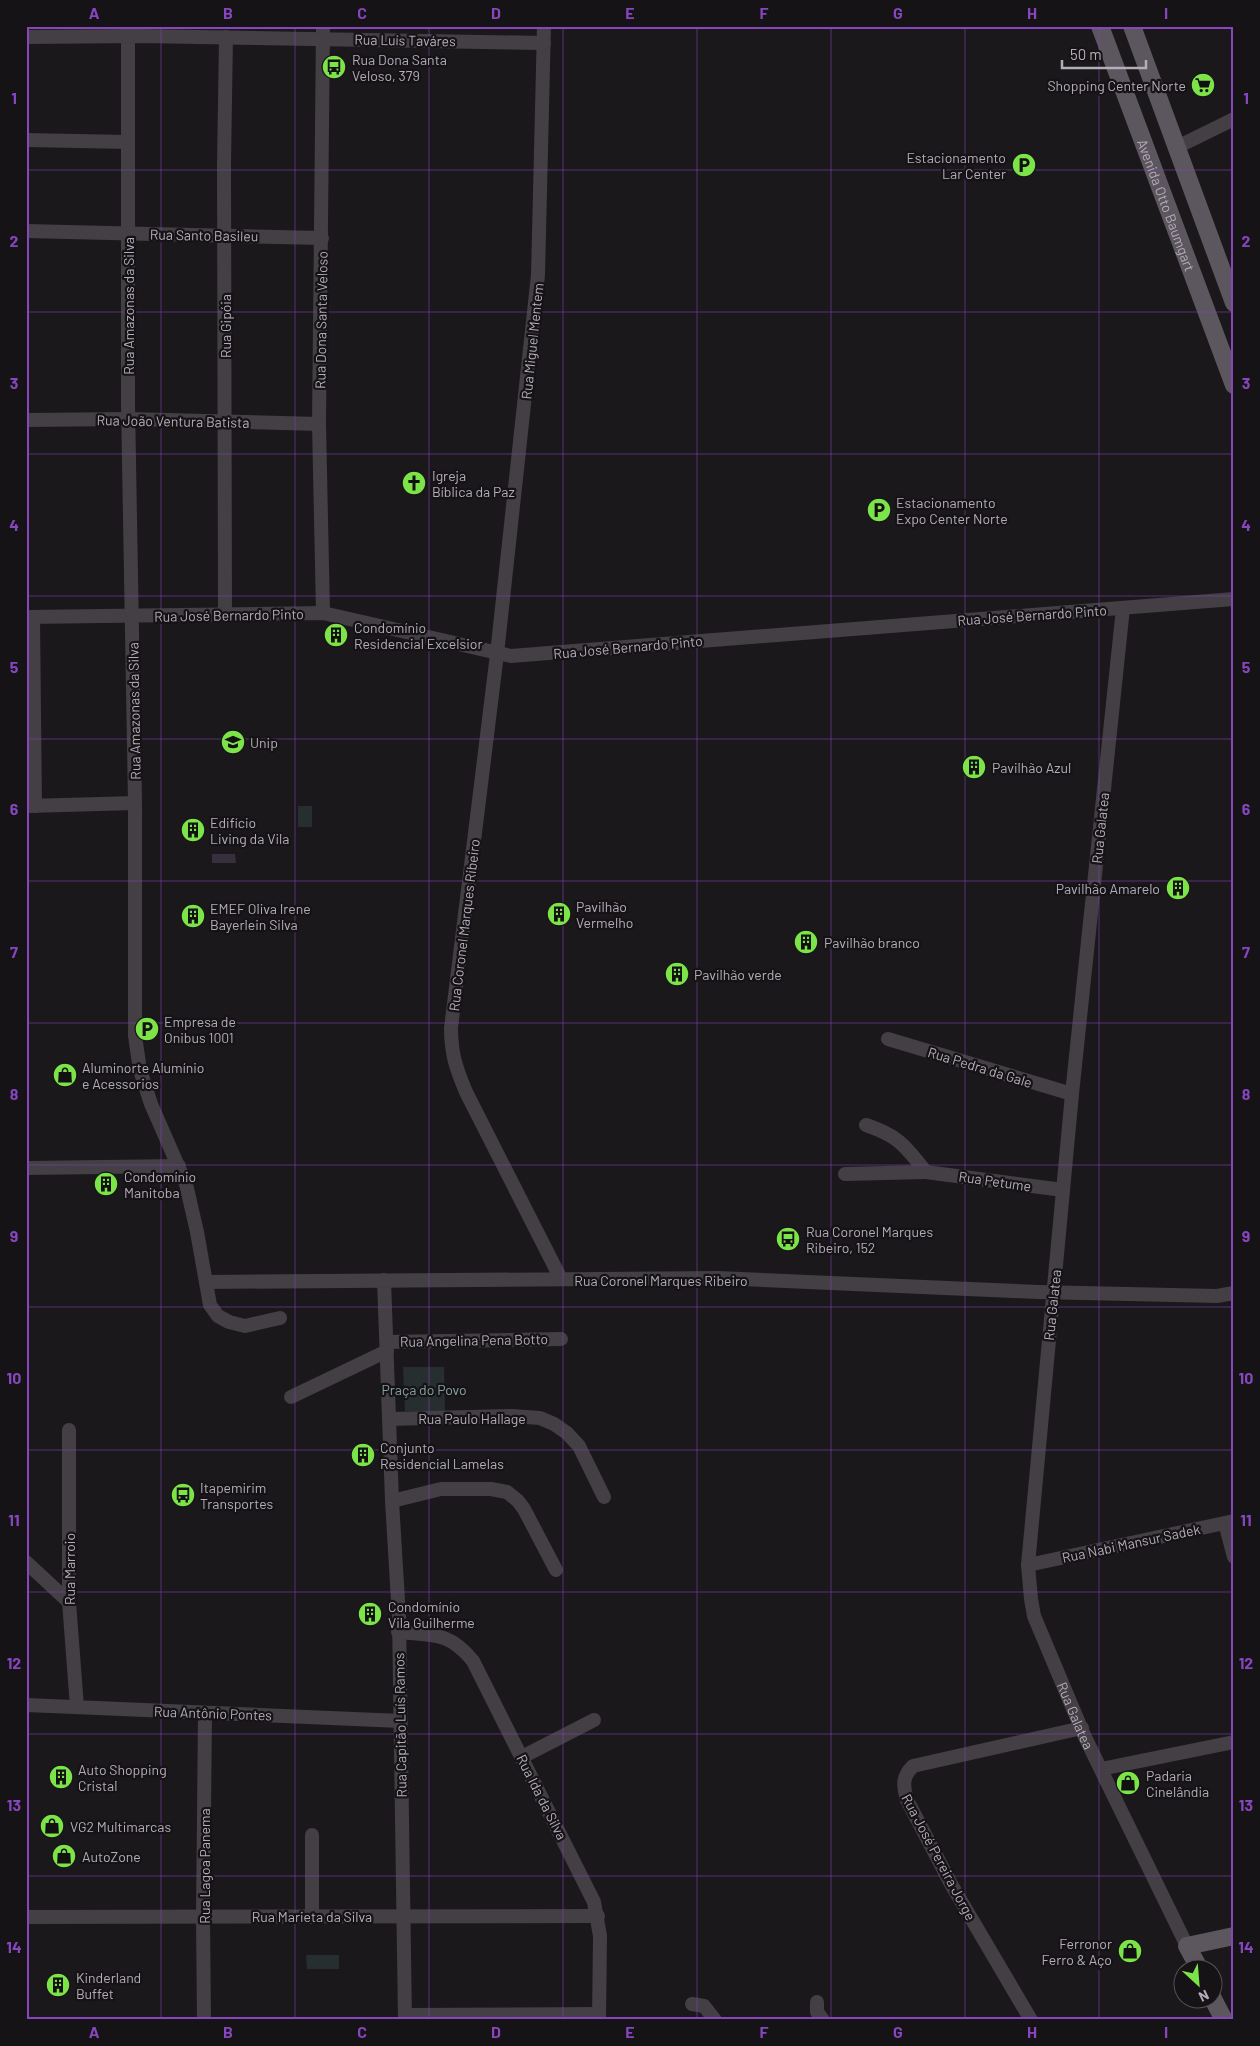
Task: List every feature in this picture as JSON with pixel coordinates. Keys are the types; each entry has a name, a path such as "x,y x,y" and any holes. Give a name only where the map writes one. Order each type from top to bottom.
{"main road":[{"name":"Avenida Otto Baumgart","path":"1100,26 1234,385"},
{"path":"1132,26 1234,303"},
{"path":"1188,1946 1234,1936"},
{"name":"Rua Galatea","path":"1188,1946 1193,1958"},
{"path":"1218,2008 1224,2020"}],"street":[{"name":"Rua Miguel Mentem","path":"497,654 539,267 544,26"},
{"name":"Rua Luís Taváres","path":"26,37 128,31 226,37 323,32 544,43"},
{"name":"Rua Amazonas da Silva","path":"128,31 128,419 136,803 135,1036 140,1070 151,1104 179,1166 191,1203 210,1305 218,1316 229,1322 245,1326 280,1318"},
{"name":"Rua Dona Santa Veloso","path":"323,32 320,424 323,614"},
{"name":"Rua Gipóia","path":"225,615 226,37"},
{"path":"1177,147 1234,119"},
{"path":"26,140 128,142"},
{"name":"Rua Santo Basileu","path":"26,231 322,238"},
{"name":"Rua João Ventura Batista","path":"26,420 128,419 320,424"},
{"name":"Rua José Bernardo Pinto","path":"30,617 323,614 497,654 517,656 1234,599"},
{"name":"Rua Galatea","path":"1123,608 1072,1094 1028,1565 1034,1616 1101,1769 1188,1946"},
{"path":"30,617 31,806 136,803"},
{"name":"Rua Coronel Marques Ribeiro","path":"497,654 451,1028 451,1048 456,1068 466,1092 561,1279 718,1278 1053,1293 1217,1296 1234,1293"},
{"name":"Rua Pedra da Gale","path":"888,1040 1072,1094"},
{"path":"866,1125 887,1132 898,1139 926,1172"},
{"path":"26,1168 179,1166"},
{"name":"Rua Petume","path":"845,1174 926,1172 1063,1190"},
{"path":"206,1282 561,1279"},
{"name":"Rua Capitão Luís Ramos","path":"384,1280 401,1721 402,1916 405,2017"},
{"name":"Rua Angelina Pena Botto","path":"387,1346 561,1339"},
{"path":"291,1397 387,1346"},
{"name":"Rua Paulo Hallage","path":"389,1419 512,1416 540,1418 567,1432 579,1446 604,1497"},
{"name":"Rua Marroio","path":"69,1430 69,1602 77,1707"},
{"path":"392,1501 441,1489 491,1489 507,1492 524,1509 556,1570"},
{"path":"1229,1522 1234,1557"},
{"name":"Rua Nabi Mansur Sadek","path":"1028,1565 1229,1522"},
{"path":"26,1562 69,1602"},
{"name":"Rua Ida da Silva","path":"398,1632 441,1636 453,1640 474,1661 594,1902 598,1916 600,1936 599,2017"},
{"name":"Rua Antônio Pontes","path":"26,1705 401,1721"},
{"name":"Rua Lagoa Panema","path":"204,2020 205,1712"},
{"path":"522,1757 594,1720"},
{"name":"Rua José Pereira Jorge","path":"1031,2020 950,1884 906,1800 902,1784 906,1774 913,1766 1082,1728"},
{"path":"1101,1769 1234,1742"},
{"path":"312,1835 312,1917"},
{"name":"Rua Marieta da Silva","path":"26,1917 598,1916"},
{"path":"817,2002 817,2012 822,2020"},
{"path":"692,2004 704,2006 715,2020"},
{"path":"405,2017 599,2017"}],"green space":[{"path":"298,806 312,806 312,827 298,827"},
{"name":"Praça do Povo","path":"403,1367 444,1367 445,1411 405,1411"},
{"path":"306,1955 339,1955 339,1969 307,1969"}],"shaded area":[{"path":"212,854 235,854 236,863 212,863"}],"place":[{"name":"Rua Dona Santa Veloso, 379","path":"334,67"},
{"name":"Shopping Center Norte","path":"1203,85"},
{"name":"Estacionamento Lar Center","path":"1024,165"},
{"name":"Igreja Bíblica da Paz","path":"414,483"},
{"name":"Estacionamento Expo Center Norte","path":"879,510"},
{"name":"Condomínio Residencial Excelsior","path":"336,635"},
{"name":"Unip","path":"233,742"},
{"name":"Pavilhão Azul","path":"974,767"},
{"name":"Edifício Living da Vila","path":"193,830"},
{"name":"Pavilhão Amarelo","path":"1178,888"},
{"name":"Pavilhão Vermelho","path":"559,914"},
{"name":"EMEF Oliva Irene Bayerlein Silva","path":"193,916"},
{"name":"Pavilhão branco","path":"806,942"},
{"name":"Pavilhão verde","path":"677,974"},
{"name":"Empresa de Onibus 1001","path":"147,1029"},
{"name":"Aluminorte Alumínio e Acessorios","path":"65,1075"},
{"name":"Condomínio Manitoba","path":"106,1184"},
{"name":"Rua Coronel Marques Ribeiro, 152","path":"788,1239"},
{"name":"Conjunto Residencial Lamelas","path":"363,1455"},
{"name":"Itapemirim Transportes","path":"183,1495"},
{"name":"Condomínio Vila Guilherme","path":"370,1614"},
{"name":"Auto Shopping Cristal","path":"61,1777"},
{"name":"Padaria Cinelândia","path":"1128,1783"},
{"name":"VG2 Multimarcas","path":"52,1826"},
{"name":"AutoZone","path":"64,1856"},
{"name":"Ferronor Ferro & Aço","path":"1130,1951"},
{"name":"Kinderland Buffet","path":"58,1985"}]}
